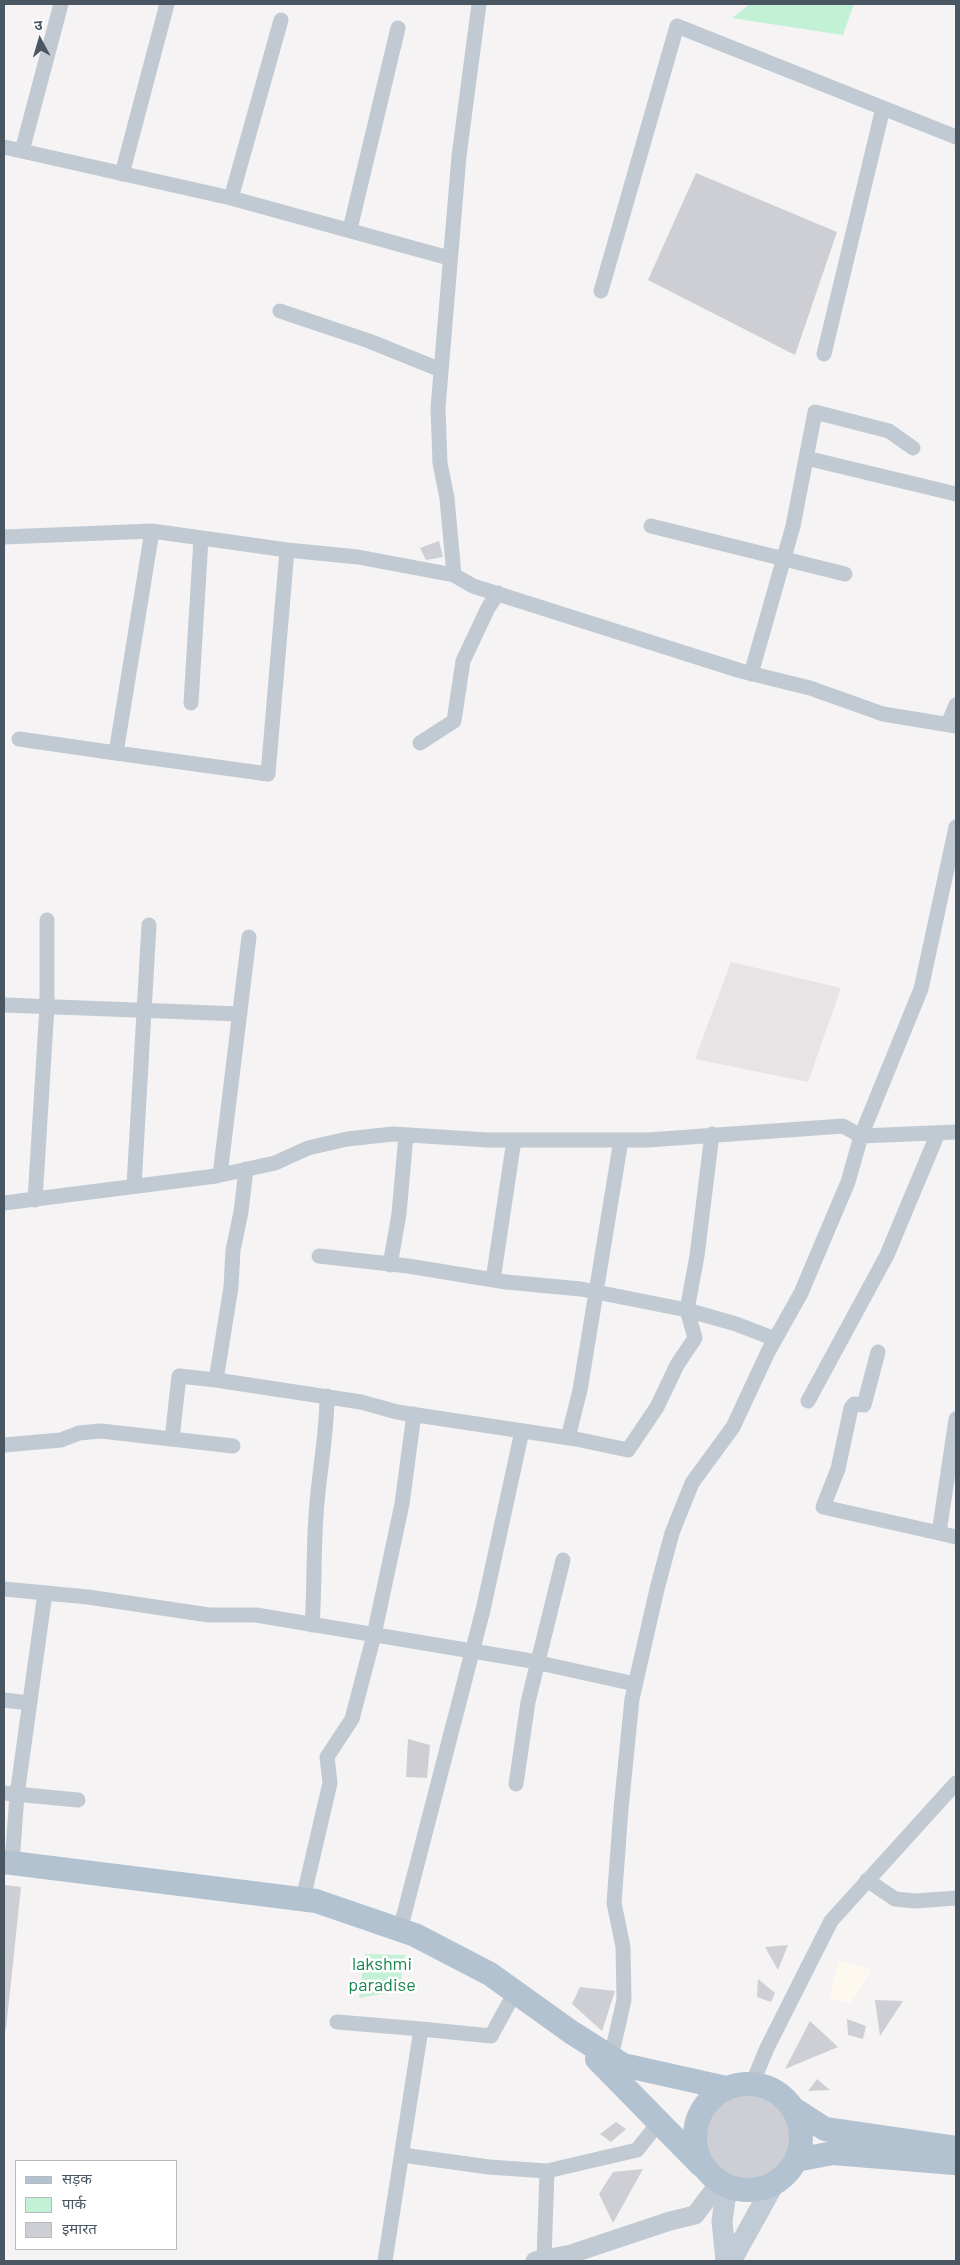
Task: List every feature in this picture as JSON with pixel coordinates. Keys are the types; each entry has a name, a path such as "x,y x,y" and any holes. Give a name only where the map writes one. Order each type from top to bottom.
{"main road":[{"path":"8,1862 316,1901 414,1935 490,1974 571,2032 623,2065 726,2088 752,2084 774,2090 794,2109 825,2129 956,2148"},
{"path":"571,2032 718,2179 750,2190 774,2184"},
{"path":"726,2088 706,2103 695,2127 697,2153 718,2179 726,2261"},
{"path":"731,2261 774,2184 791,2168 796,2160 801,2142 801,2127 794,2109"},
{"path":"796,2160 833,2154 956,2164"}],"street":[{"path":"22,151 61,4"},
{"path":"122,174 167,4"},
{"path":"454,575 447,498 440,463 438,408 449,258 479,4"},
{"path":"231,198 281,20"},
{"path":"601,291 677,26 956,137"},
{"path":"350,229 398,28"},
{"path":"824,354 883,108"},
{"path":"4,147 231,198 350,229 449,258"},
{"path":"280,311 369,340 441,370"},
{"path":"751,674 784,557 815,412 889,431 913,448"},
{"path":"806,458 956,494"},
{"path":"651,526 784,557 845,574"},
{"path":"116,753 152,532"},
{"path":"4,537 152,532 287,550 358,557 454,575 473,586 751,674 810,688 883,714 952,725 956,705"},
{"path":"191,704 201,539"},
{"path":"18,739 268,774 287,550"},
{"path":"420,743 454,721 463,662 488,608 498,593"},
{"path":"611,2058 624,2000 623,1947 614,1903 621,1809 635,1684 652,1607 672,1534 692,1484 733,1427 775,1339 801,1293 826,1237 848,1182 861,1136 921,989 956,827"},
{"path":"35,1200 47,1007 46,920"},
{"path":"134,1186 145,1012 148,925"},
{"path":"220,1175 249,937"},
{"path":"4,1005 145,1012 240,1014"},
{"path":"4,1204 220,1175 275,1163 308,1148 323,1144 384,1135 514,1140 648,1140 844,1126 861,1136 956,1132"},
{"path":"808,1401 887,1255 938,1133"},
{"path":"172,1439 179,1376 327,1396 414,1414 568,1438 628,1450 657,1407 677,1366 695,1338 687,1310 697,1256 712,1134"},
{"path":"390,1265 399,1214 406,1135"},
{"path":"493,1280 514,1140"},
{"path":"568,1438 580,1390 621,1140"},
{"path":"216,1380 231,1287 233,1250 241,1212 246,1169"},
{"path":"319,1256 493,1280 580,1288 687,1310 736,1324 775,1339"},
{"path":"878,1352 864,1405 854,1404 851,1408 838,1469 823,1507 956,1537"},
{"path":"312,1625 316,1505 322,1445 327,1420 327,1396"},
{"path":"303,1899 330,1783 327,1757 352,1719 374,1635 402,1504 414,1414"},
{"path":"939,1533 956,1419"},
{"path":"4,1444 61,1440 79,1433 102,1431 233,1446"},
{"path":"400,1930 473,1652 522,1431"},
{"path":"516,1784 528,1702 563,1560"},
{"path":"4,1589 209,1615 256,1615 539,1663 635,1684"},
{"path":"8,1862 10,1794 29,1703 45,1593"},
{"path":"4,1700 29,1703"},
{"path":"752,2084 767,2048 831,1921 956,1783"},
{"path":"10,1794 78,1800"},
{"path":"867,1880 895,1899 915,1901 956,1898"},
{"path":"337,2022 492,2036 515,1992"},
{"path":"385,2261 421,2029"},
{"path":"402,2155 489,2167 547,2171 637,2150 660,2121"},
{"path":"547,2171 539,2260 571,2254 670,2221 695,2215 718,2179"}],"shaded area":[{"path":"731,962 841,988 808,1082 695,1059"},
{"path":"838,1961 872,1969 851,2003 830,1999"}],"green space":[{"path":"750,4 854,4 843,35 732,18"},
{"name":"lakshmi paradise","path":"365,1954 405,1955 399,1991 359,1998"}],"building":[{"path":"696,173 837,232 795,355 648,280"},
{"path":"439,541 443,557 426,560 420,548"},
{"path":"408,1739 430,1745 427,1778 406,1777"},
{"path":"4,1885 21,1887 6,2029 4,2029"},
{"path":"788,1945 778,1970 765,1947"},
{"path":"758,1979 775,1993 771,2002 757,1997"},
{"path":"580,1987 615,1991 602,2031 572,2004"},
{"path":"875,2000 903,2001 880,2036"},
{"path":"847,2019 866,2026 863,2039 848,2035"},
{"path":"810,2021 838,2047 785,2069"},
{"path":"817,2079 830,2090 808,2091"},
{"path":"752,2084 774,2090 803,2115 799,2149 782,2176 761,2187 720,2182 696,2133 722,2091"},
{"path":"616,2122 626,2129 611,2142 600,2134"},
{"path":"643,2169 613,2223 599,2194 613,2172"}]}
